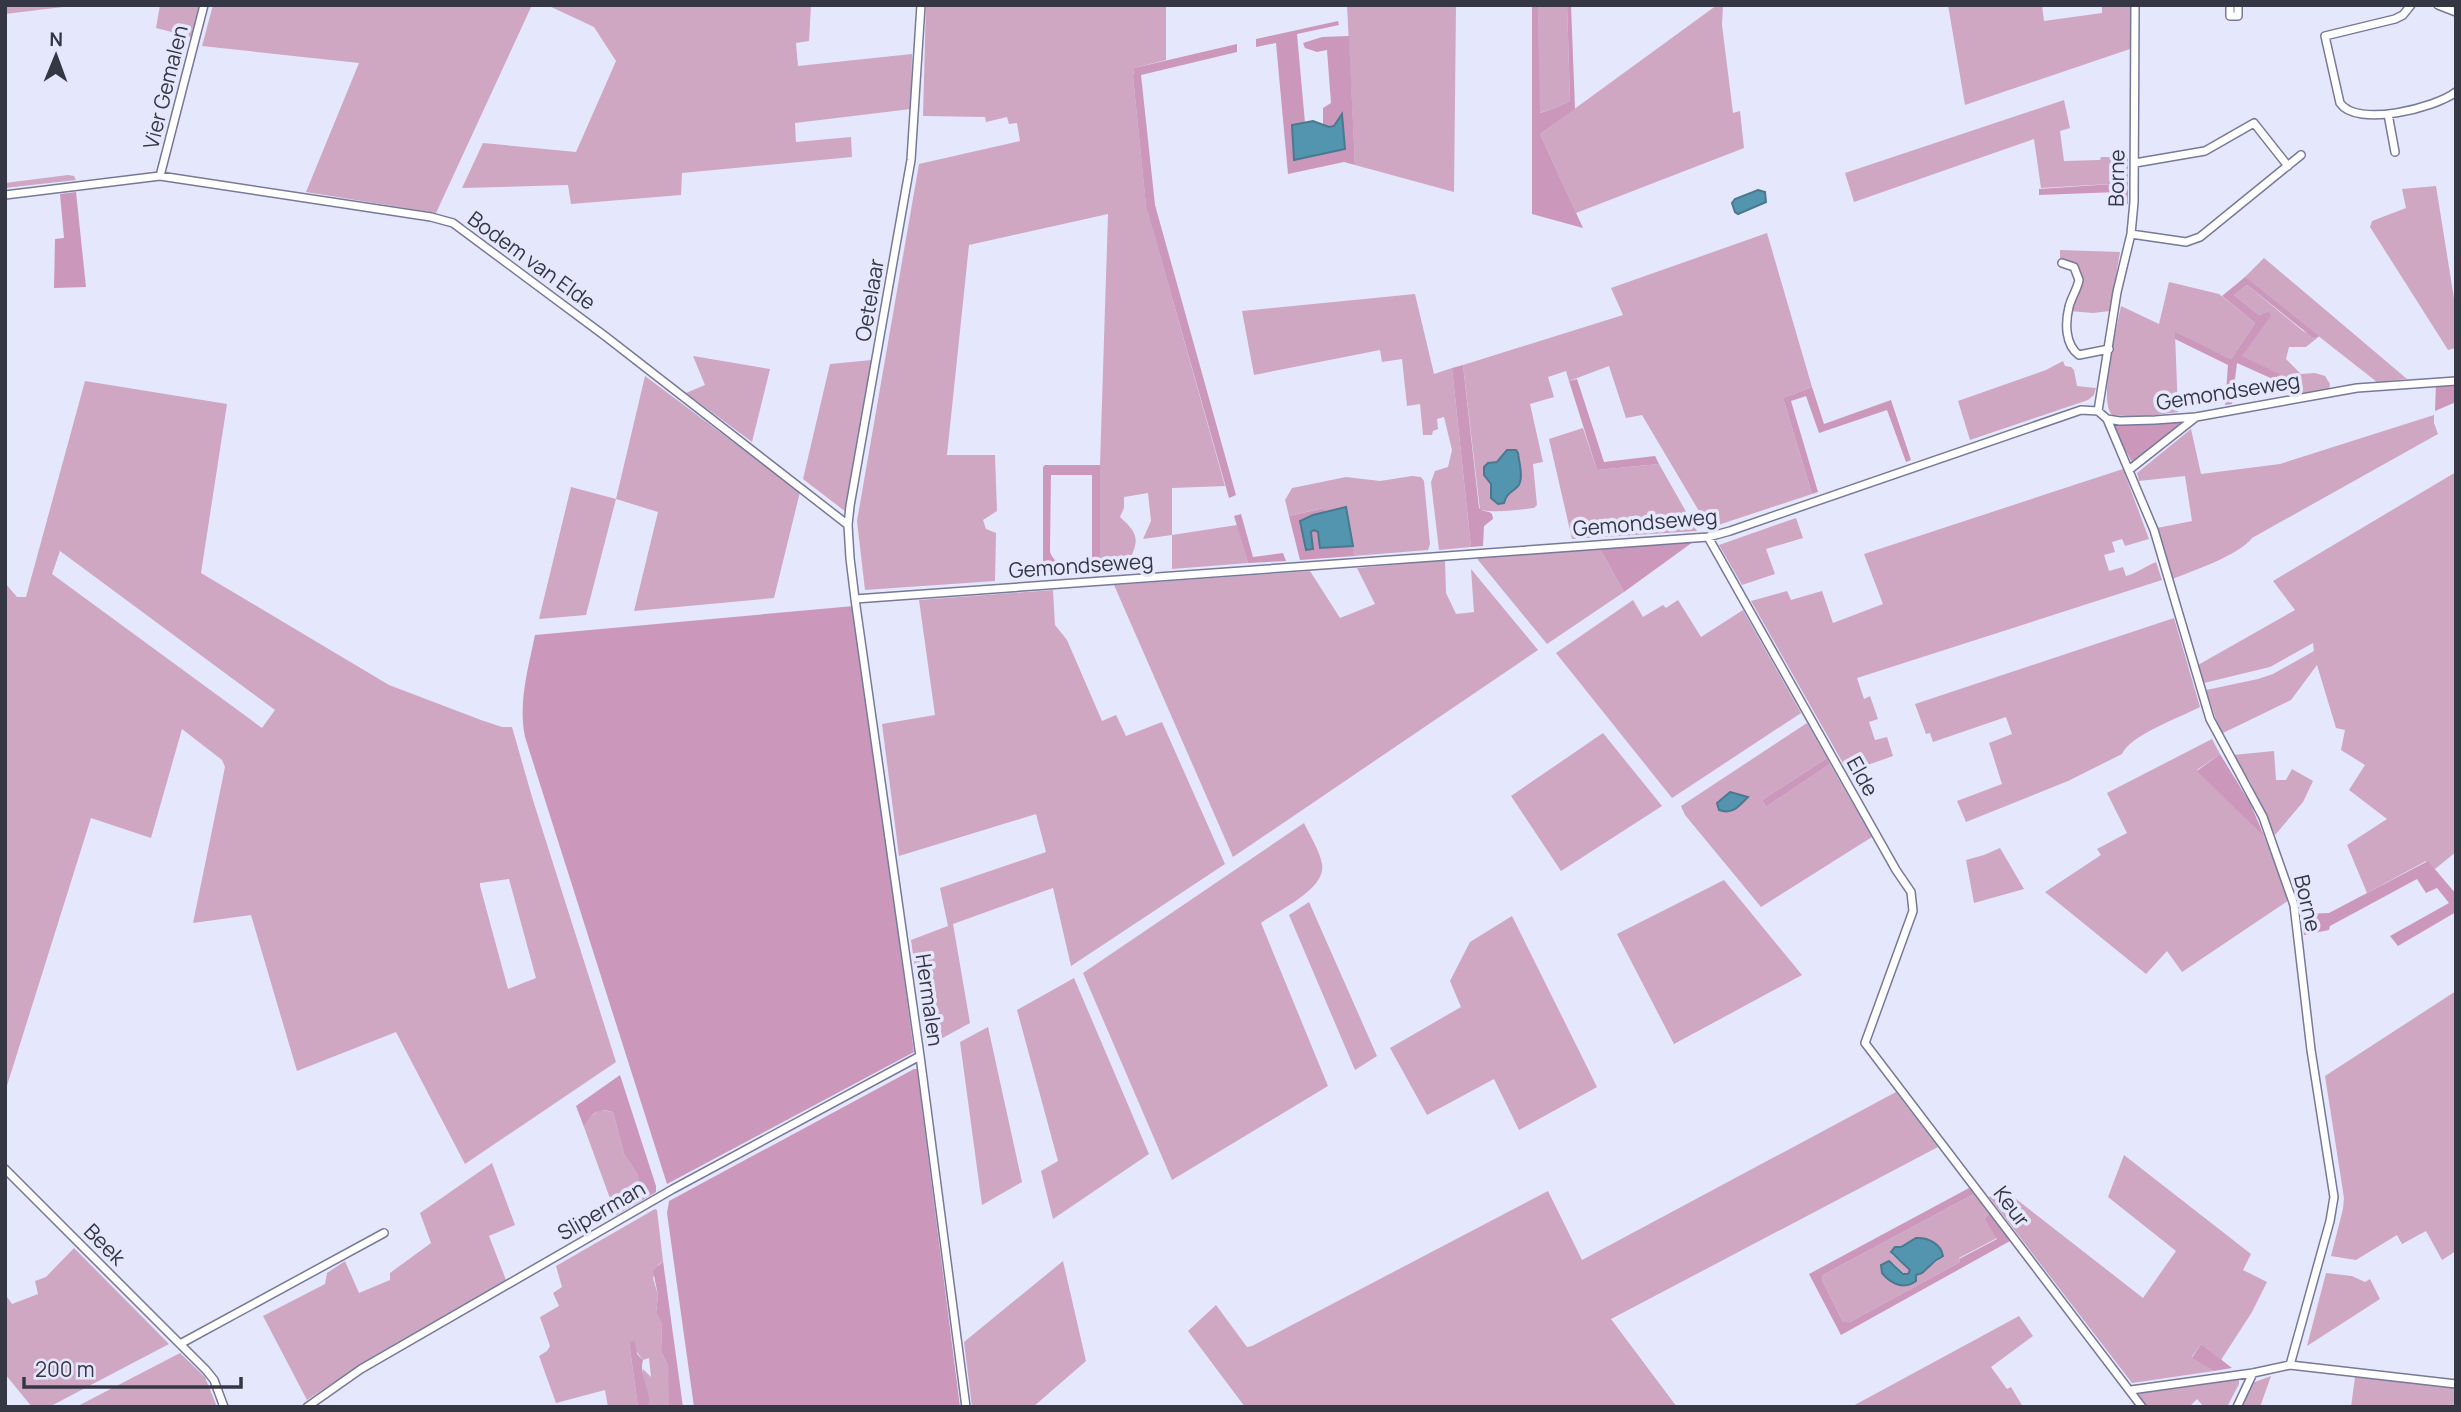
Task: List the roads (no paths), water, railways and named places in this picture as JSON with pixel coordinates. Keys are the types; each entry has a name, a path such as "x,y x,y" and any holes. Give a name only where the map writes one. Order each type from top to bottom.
{"street":[{"name":"Vier Gemalen","path":"160,176 204,5"},
{"name":"Oetelaar","path":"855,599 848,525 911,160 920,5"},
{"name":"Borne","path":"2098,411 2117,292 2131,234 2135,5"},
{"path":"2230,5 2230,16 2238,16 2238,5"},
{"path":"2411,5 2403,15 2395,19 2325,36 2340,103 2345,110 2355,114 2388,114 2440,102 2456,92"},
{"path":"2438,5 2456,12"},
{"path":"2388,114 2395,152"},
{"path":"2134,163 2205,151 2254,123 2288,166"},
{"path":"2131,234 2186,242 2200,237 2301,155"},
{"name":"Bodem van Elde","path":"5,195 160,176 431,217 453,223 605,336 848,525"},
{"path":"2062,263 2074,267 2079,280 2069,305 2069,344 2079,355 2109,349"},
{"name":"Gemondseweg","path":"2107,419 2135,421 2196,417 2357,388 2456,381"},
{"path":"2098,411 2107,419"},
{"name":"Gemondseweg","path":"855,599 1708,537 2075,412 2098,411"},
{"path":"2129,470 2196,417"},
{"name":"Borne","path":"2107,419 2154,530 2210,719 2263,817 2294,905 2311,1050 2334,1197 2330,1221 2290,1365"},
{"name":"Elde","path":"1708,537 1911,892 1913,911 1866,1043"},
{"name":"Hermalen","path":"855,599 920,1056 966,1407"},
{"name":"Keur","path":"1866,1043 2142,1407"},
{"name":"Sliperman","path":"307,1407 361,1369 666,1193 920,1056"},
{"name":"Beek","path":"5,1169 214,1380 224,1407"},
{"path":"180,1344 384,1233"},
{"path":"2131,1390 2253,1373 2290,1365 2456,1384"},
{"path":"2237,1407 2253,1373"}],"water":[{"path":"1342,114 1345,149 1294,160 1292,125 1313,121 1329,127 1334,126"},
{"path":"1758,190 1765,192 1766,202 1738,214 1735,212 1732,203 1735,199"},
{"path":"1507,450 1516,450 1518,453 1521,479 1504,503 1498,504 1491,498 1491,484 1484,475 1484,467 1488,463 1497,462"},
{"path":"1346,507 1353,546 1320,548 1318,532 1314,530 1311,532 1313,549 1306,550 1300,521"},
{"path":"1730,792 1748,797 1732,810 1719,810 1717,803"},
{"path":"1916,1238 1933,1242 1940,1248 1943,1256 1916,1275 1916,1281 1911,1284 1894,1283 1882,1273 1881,1265 1889,1261 1903,1274 1908,1274 1910,1270 1891,1252 1895,1247 1901,1247"}]}
